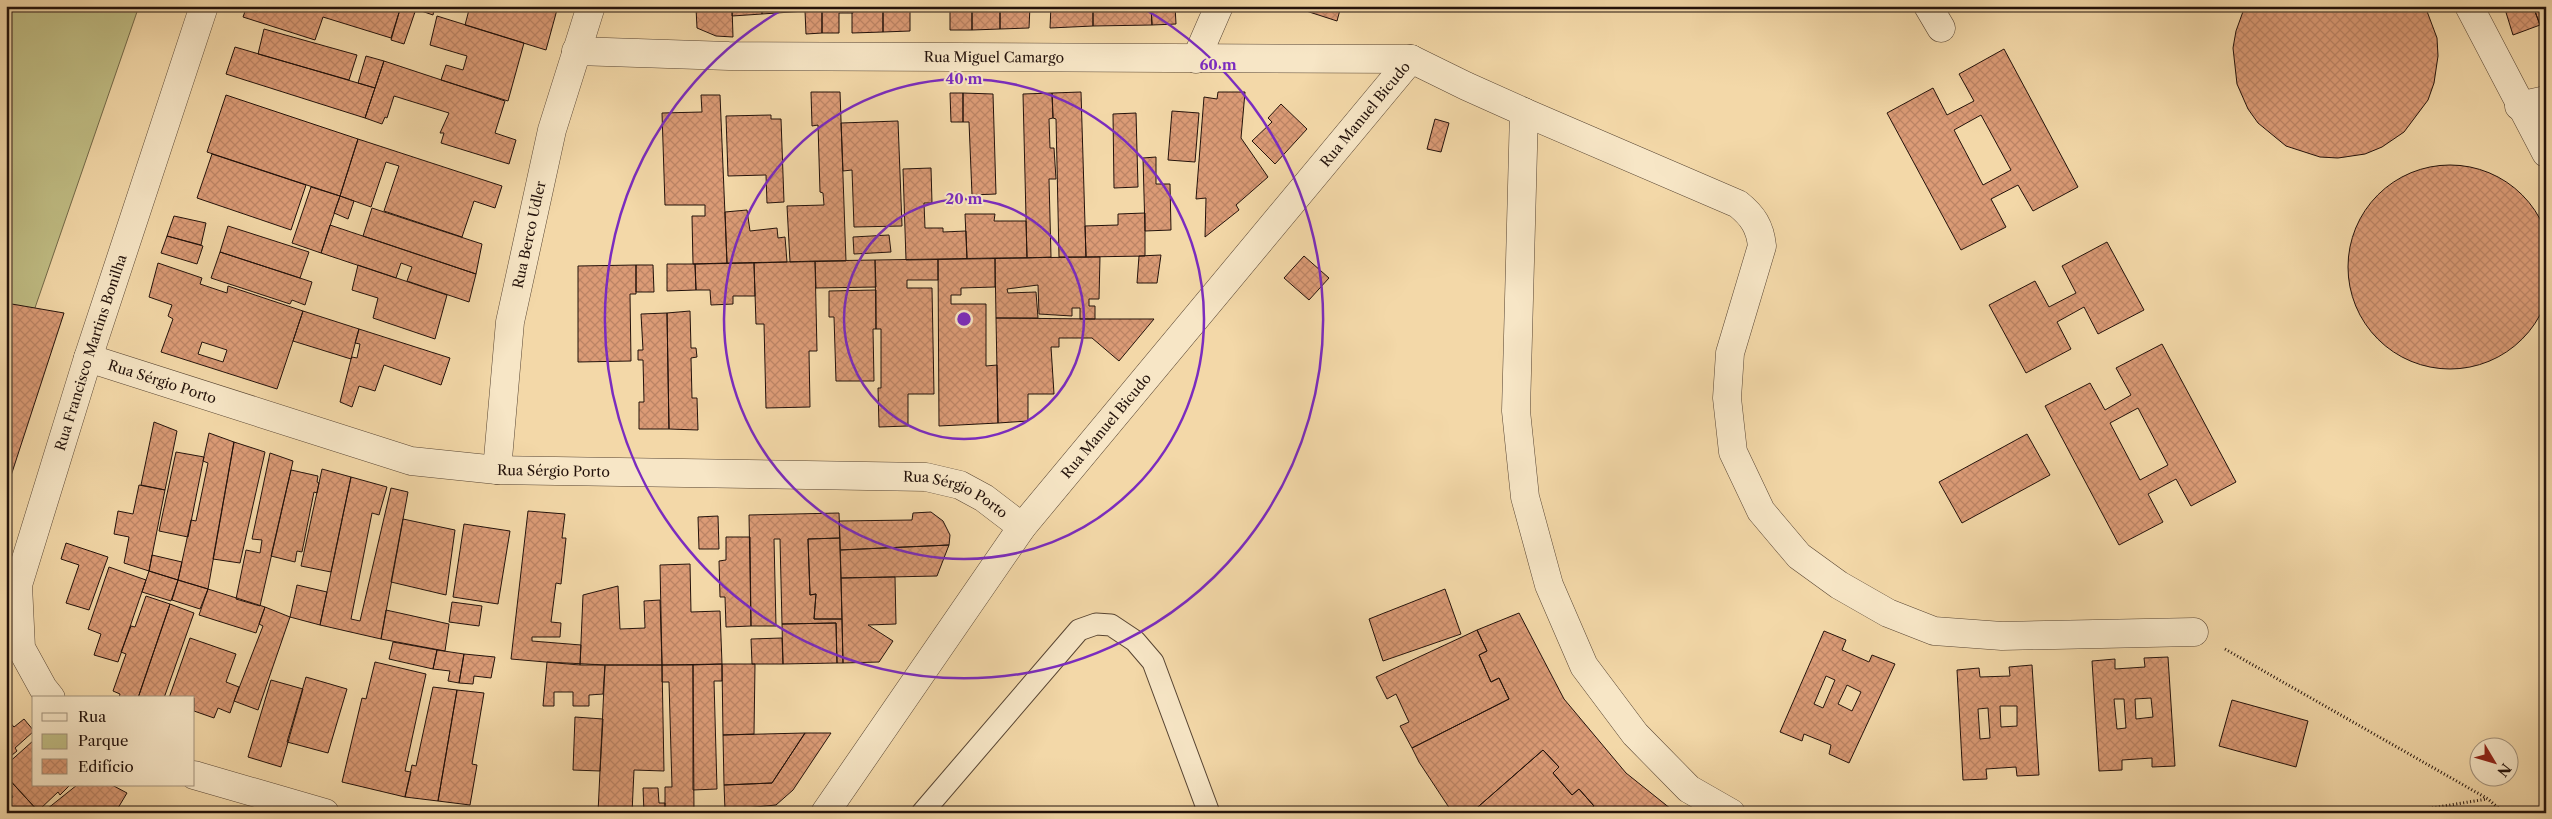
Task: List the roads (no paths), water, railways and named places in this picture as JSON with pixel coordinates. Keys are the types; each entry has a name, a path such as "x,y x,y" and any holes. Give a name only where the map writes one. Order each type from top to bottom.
{"street":[{"name":"Rua Francisco Martins Bonilha","path":"49,696 21,648 18,585 88,358 204,6"},
{"name":"Rua Berco Udler","path":"497,470 510,322 552,130 591,6"},
{"path":"1196,59 1219,6"},
{"path":"2469,6 2519,106 2546,153"},
{"name":"Rua Miguel Camargo","path":"576,51 730,56 1196,59 1411,58"},
{"path":"1411,58 1466,86 1524,112 1738,204 1751,214 1760,231 1762,246 1730,353 1727,398 1733,452 1761,511 1799,556 1839,585 1888,613 1934,631 2002,636 2194,632"},
{"name":"Rua Manuel Bicudo","path":"825,813 1022,527 1411,58"},
{"path":"2519,106 2546,100"},
{"path":"1524,112 1516,411 1525,497 1550,585 1584,666 1634,734 1689,789 1731,813"},
{"name":"Rua Sérgio Porto","path":"88,358 411,461 497,470 926,477 968,490 984,498 1022,527"},
{"path":"195,775 325,813"}],"lane":[{"path":"922,813 1078,630 1096,624 1112,626 1126,633 1153,662 1208,813"}]}
